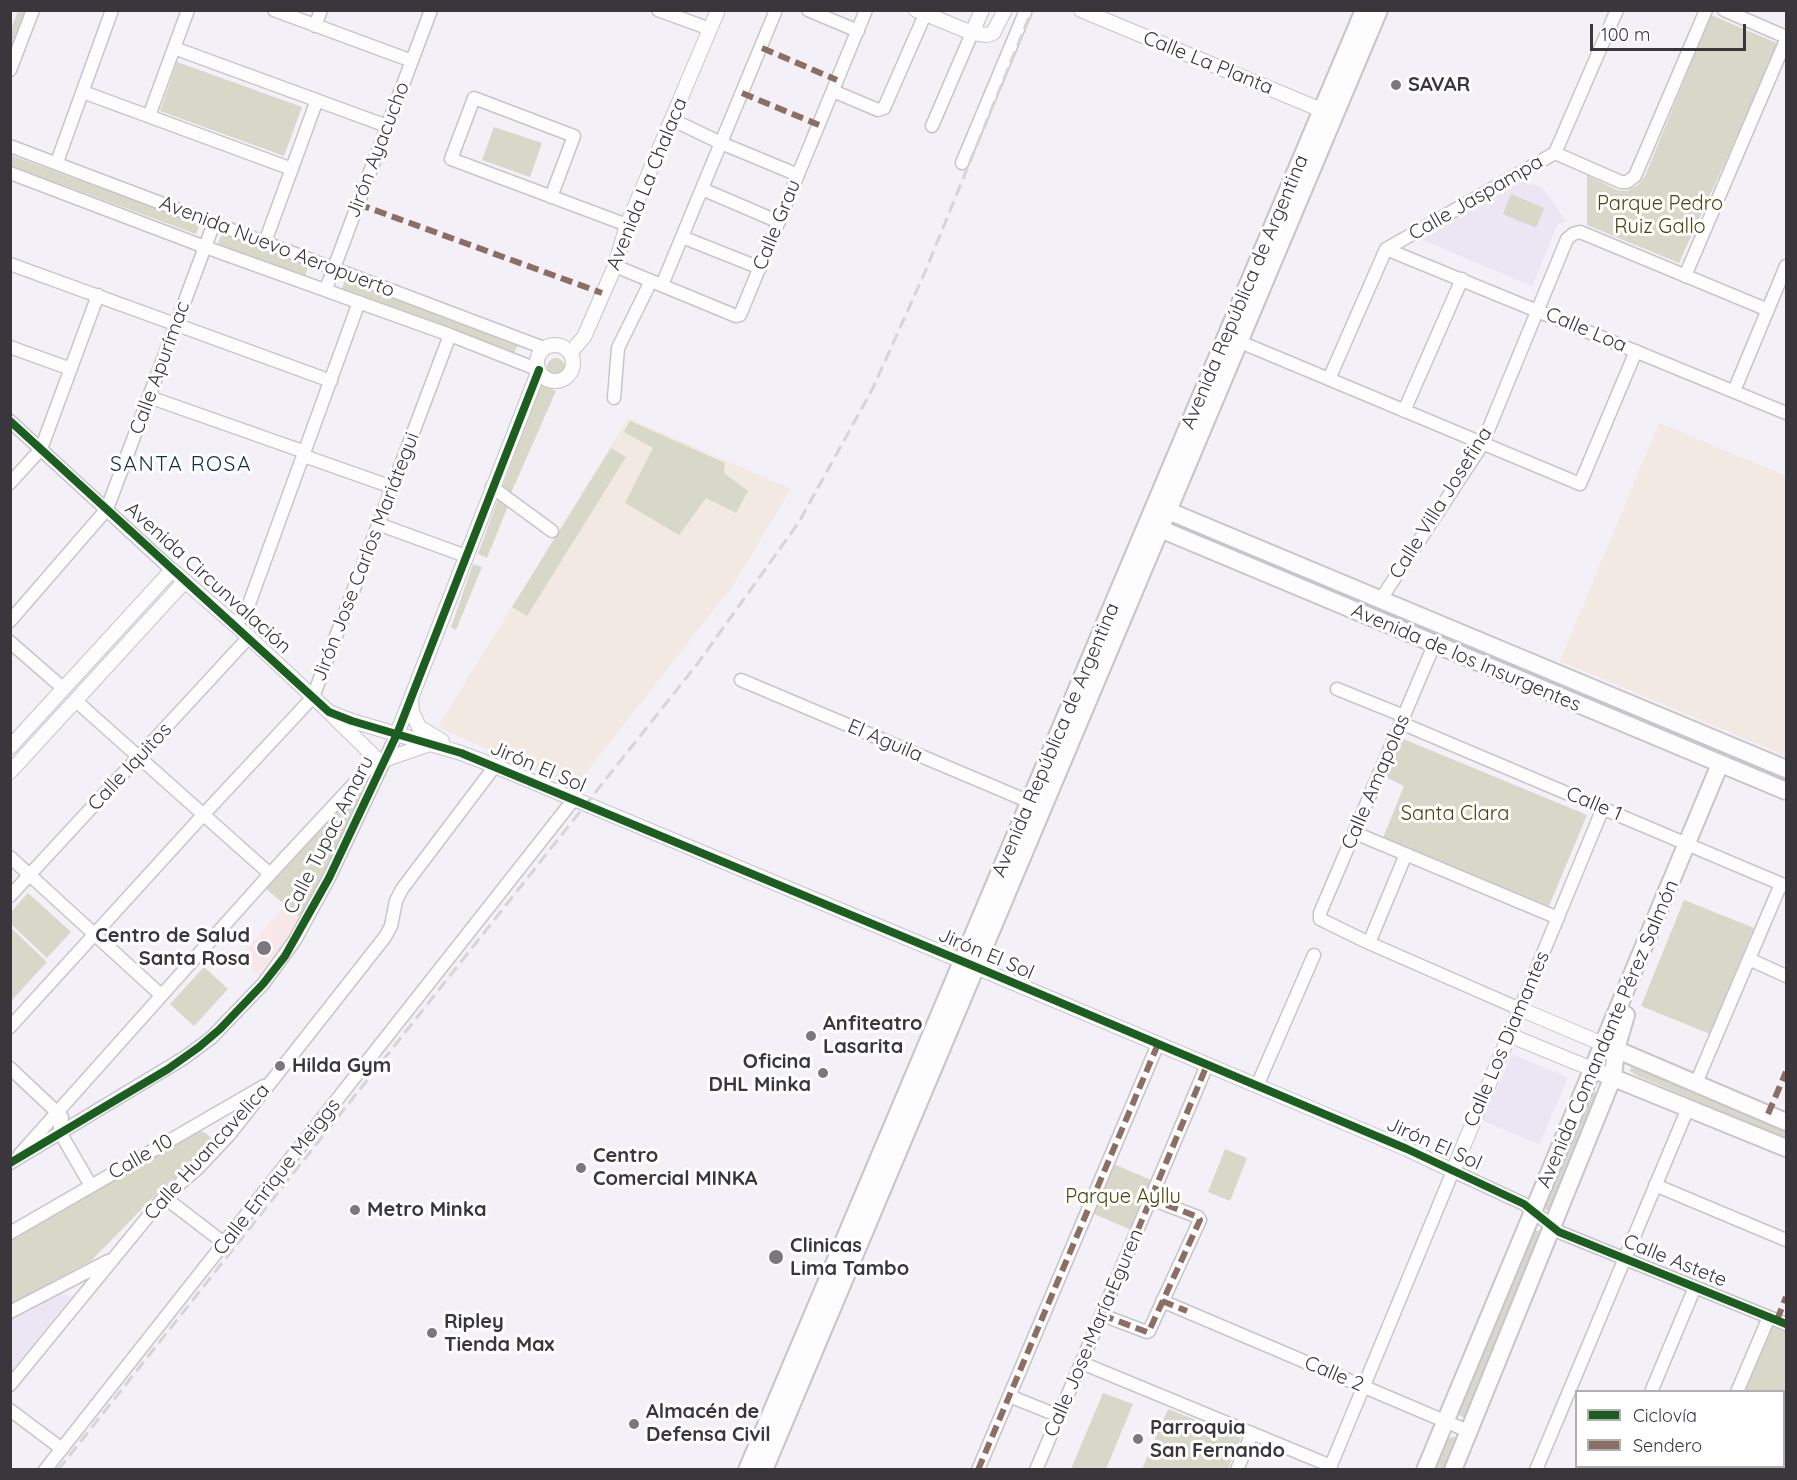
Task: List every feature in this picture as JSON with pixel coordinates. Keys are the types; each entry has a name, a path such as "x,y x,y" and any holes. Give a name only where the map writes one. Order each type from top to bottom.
{"main road":[{"name":"Avenida República de Argentina","path":"1328,113 1364,10"},
{"name":"Avenida República de Argentina","path":"764,1470 969,964 1030,801 1162,508 1328,113 1379,10"},
{"name":"Avenida de los Insurgentes","path":"1162,508 1786,769"},
{"name":"Avenida República de Argentina","path":"747,1470 969,964 1154,526"},
{"name":"Avenida de los Insurgentes","path":"1154,526 1786,791"},
{"name":"Avenida Comandante Pérez Salmón","path":"1425,1470 1592,1069 1620,1030 1629,1009 1725,766"},
{"name":"Avenida Comandante Pérez Salmón","path":"1453,1470 1613,1077 1609,1047"},
{"path":"1609,1047 1786,1122"},
{"path":"1592,1069 1786,1148"}],"street":[{"path":"10,70 33,10"},
{"path":"57,162 112,10"},
{"path":"149,116 188,10"},
{"path":"274,10 412,61"},
{"path":"315,26 321,10"},
{"name":"Jirón Ayacucho","path":"326,289 430,10"},
{"path":"658,10 710,29"},
{"name":"Avenida La Chalaca","path":"570,353 584,337 615,266 627,225 718,10"},
{"path":"614,398 618,348 682,237 776,10"},
{"path":"808,10 858,31"},
{"name":"Calle Grau","path":"615,266 736,316 742,311 866,10"},
{"path":"932,126 981,10"},
{"path":"833,90 878,110 884,108 923,12 972,33 987,35 993,33 1005,10"},
{"path":"962,163 1026,10"},
{"name":"Calle La Planta","path":"1081,10 1328,113"},
{"name":"Calle Jaspampa","path":"1329,379 1386,249 1556,153 1617,10"},
{"path":"1556,153 1621,182 1631,181 1642,162 1706,10"},
{"path":"1724,10 1786,38 1685,276 1768,310"},
{"path":"174,48 387,126"},
{"path":"82,92 292,169"},
{"path":"551,197 574,136 474,98 451,159 551,197 627,225"},
{"path":"265,242 317,100"},
{"path":"673,120 798,175"},
{"name":"Avenida Nuevo Aeropuerto","path":"10,146 544,348"},
{"name":"Avenida Nuevo Aeropuerto","path":"10,173 205,247 450,334 539,370"},
{"path":"702,189 779,222"},
{"name":"Calle Apurímac","path":"10,621 107,509 214,222"},
{"name":"Calle Villa Josefina","path":"1381,599 1482,444 1567,239 1580,232 1685,276"},
{"path":"682,237 760,268"},
{"name":"Calle Loa","path":"1386,249 1786,413"},
{"path":"10,264 331,381"},
{"path":"1734,391 1786,266"},
{"path":"1404,411 1462,279"},
{"path":"10,483 41,449 98,295"},
{"path":"236,626 249,604 359,302"},
{"name":"Jirón Jose Carlos Mariátegui","path":"10,1027 313,697 450,334"},
{"path":"1233,338 1482,444 1581,483 1636,351"},
{"path":"561,345 570,353 572,369 564,378 550,380 539,370 538,358 544,348 561,345"},
{"path":"10,347 71,369"},
{"name":"Calle Tupac Amaru","path":"12,1162 168,1069 199,1047 220,1029 263,984 285,956 310,911 381,760 398,734 539,370"},
{"path":"149,397 392,487"},
{"name":"Avenida Circunvalación","path":"10,421 329,712 398,734"},
{"path":"492,487 552,531"},
{"path":"378,524 466,556"},
{"path":"10,747 172,570"},
{"path":"10,772 185,581"},
{"name":"Calle Iquitos","path":"10,896 249,637"},
{"path":"10,642 64,689"},
{"name":"Calle Amapolas","path":"1369,943 1320,919 1320,913 1434,645"},
{"name":"El Aguila","path":"741,680 1030,801"},
{"name":"Calle 1","path":"1337,689 1603,808 1784,885"},
{"name":"Jirón El Sol","path":"411,699 412,712 419,727 461,753"},
{"path":"76,701 270,874"},
{"path":"329,712 381,760 430,744"},
{"name":"Jirón El Sol","path":"398,734 495,766 1407,1149 1524,1203 1552,1226"},
{"name":"Calle Tupac Amaru","path":"12,1162 270,874 381,760"},
{"name":"Calle Huancavelica","path":"10,1385 164,1197 197,1169 220,1144 385,937 391,926 396,901 402,889 495,766"},
{"name":"Calle Enrique Meiggs","path":"45,1470 574,799"},
{"name":"Calle Los Diamantes","path":"1330,1468 1603,808"},
{"path":"1355,833 1558,918"},
{"path":"1406,854 1369,943 1609,1047"},
{"path":"10,857 161,994"},
{"path":"1696,1083 1749,959 1784,885"},
{"path":"1257,1086 1314,955"},
{"path":"1749,959 1786,975"},
{"path":"1509,1035 1592,1069"},
{"path":"978,1470 1158,1044"},
{"name":"Calle Jose María Eguren","path":"1036,1470 1207,1065"},
{"path":"10,1068 62,1117 61,1134 91,1186"},
{"name":"Calle 10","path":"10,1233 271,1082"},
{"path":"1536,1470 1688,1108"},
{"path":"201,1123 213,1122 221,1128 224,1133 220,1144"},
{"path":"1655,1185 1786,1240"},
{"path":"164,1197 224,1244"},
{"path":"1102,1315 1148,1332 1200,1218 1151,1199"},
{"name":"Calle Astete","path":"1552,1226 1559,1232 1786,1324"},
{"path":"10,1312 114,1257"},
{"path":"1652,1390 1695,1287"},
{"name":"Calle 2","path":"1162,1301 1468,1431"},
{"path":"1738,1390 1768,1317"},
{"path":"1082,1363 1252,1433 1330,1468"},
{"path":"1009,1396 1059,1416"},
{"path":"10,1410 62,1449"},
{"path":"1238,1470 1252,1433"}],"shaded area":[{"path":"1520,180 1544,189 1566,221 1557,225 1532,286 1418,238"},
{"path":"628,418 791,489 734,584 574,788 438,727"},
{"path":"1659,423 1786,476 1786,756 1560,661"},
{"name":"Centro de Salud Santa Rosa","path":"286,905 301,918 258,975 239,958"},
{"path":"1512,1054 1568,1078 1539,1144 1483,1121"},
{"path":"57,1292 72,1297 11,1371 11,1319"}],"green space":[{"path":"18,11 26,11 11,54 10,32"},
{"name":"Parque Pedro Ruiz Gallo","path":"1711,15 1779,44 1679,263 1587,225 1587,175 1617,190 1627,191 1638,185 1645,176"},
{"path":"177,62 302,107 284,156 160,111"},
{"path":"494,127 542,143 530,177 482,160"},
{"path":"10,155 200,224 196,234 11,166"},
{"path":"1511,194 1544,208 1536,228 1503,214"},
{"path":"222,232 309,264 305,276 218,244"},
{"path":"346,278 519,341 514,354 341,291"},
{"path":"556,358 562,361 565,367 562,373 556,376 550,373 547,367 550,361"},
{"path":"540,383 556,391 511,493 503,486"},
{"path":"630,421 725,463 724,473 748,491 736,513 706,498 679,535 625,503 653,448 624,432"},
{"path":"611,448 626,457 527,616 512,607"},
{"path":"498,499 508,506 487,558 478,554"},
{"path":"1201,531 1383,608 1380,613 1197,538"},
{"path":"473,564 482,567 456,630 451,627"},
{"path":"1386,608 1786,775 1786,784 1383,615"},
{"name":"Santa Clara","path":"1401,738 1587,815 1549,906 1383,838 1404,786 1385,777"},
{"path":"357,787 362,794 301,918 265,888"},
{"path":"28,893 71,932 47,958 11,924 11,912"},
{"path":"1684,900 1754,928 1710,1034 1641,1006"},
{"path":"11,928 47,962 10,1001"},
{"path":"204,967 228,989 194,1026 170,1004"},
{"path":"1631,1067 1786,1124 1786,1139 1638,1076 1630,1071"},
{"path":"1588,1090 1603,1095 1553,1213 1540,1207"},
{"path":"197,1130 206,1133 212,1139 208,1151 163,1187 91,1261 11,1304 10,1239"},
{"path":"1225,1149 1247,1158 1230,1201 1208,1192"},
{"name":"Parque Ayllu","path":"1114,1164 1153,1181 1131,1230 1092,1213"},
{"path":"1542,1230 1546,1236 1472,1416 1465,1418 1459,1415 1459,1407 1529,1237 1535,1231"},
{"path":"1772,1326 1786,1332 1786,1453 1785,1390 1745,1390"},
{"path":"1103,1393 1133,1404 1106,1469 1071,1469"},
{"path":"1168,1409 1241,1438 1228,1469 1142,1469"},
{"path":"1457,1437 1460,1445 1450,1469 1433,1470 1445,1441"}],"railway":[{"path":"58,1470 698,663 799,522 873,388 925,272 1032,10"}],"marked path":[{"path":"762,48 837,80"},
{"path":"742,93 819,125"},
{"path":"358,204 602,293"},
{"path":"978,1470 1158,1044"},
{"path":"1082,1363 1207,1065"},
{"path":"1768,1114 1786,1072"},
{"path":"1102,1315 1149,1331 1200,1220 1198,1217 1151,1199"},
{"path":"1777,1320 1786,1297"},
{"path":"1162,1301 1187,1311"}],"cycle path":[{"path":"10,1163 168,1069 199,1047 220,1029 263,984 285,956 329,878 397,734 539,370"},
{"path":"10,421 329,712 461,753 976,967 1407,1149 1524,1204 1559,1232 1786,1324"}],"place":[{"name":"SAVAR","path":"1396,85"},
{"name":"Centro de Salud Santa Rosa","path":"264,948"},
{"name":"Anfiteatro Lasarita","path":"811,1036"},
{"name":"Hilda Gym","path":"280,1066"},
{"name":"Oficina DHL Minka","path":"823,1073"},
{"name":"Centro Comercial MINKA","path":"581,1168"},
{"name":"Metro Minka","path":"355,1210"},
{"name":"Clinicas Lima Tambo","path":"776,1257"},
{"name":"Ripley Tienda Max","path":"432,1333"},
{"name":"Almacén de Defensa Civil","path":"634,1424"},
{"name":"Parroquia San Fernando","path":"1138,1439"}],"district":[{"name":"SANTA ROSA","path":"181,465"}]}
